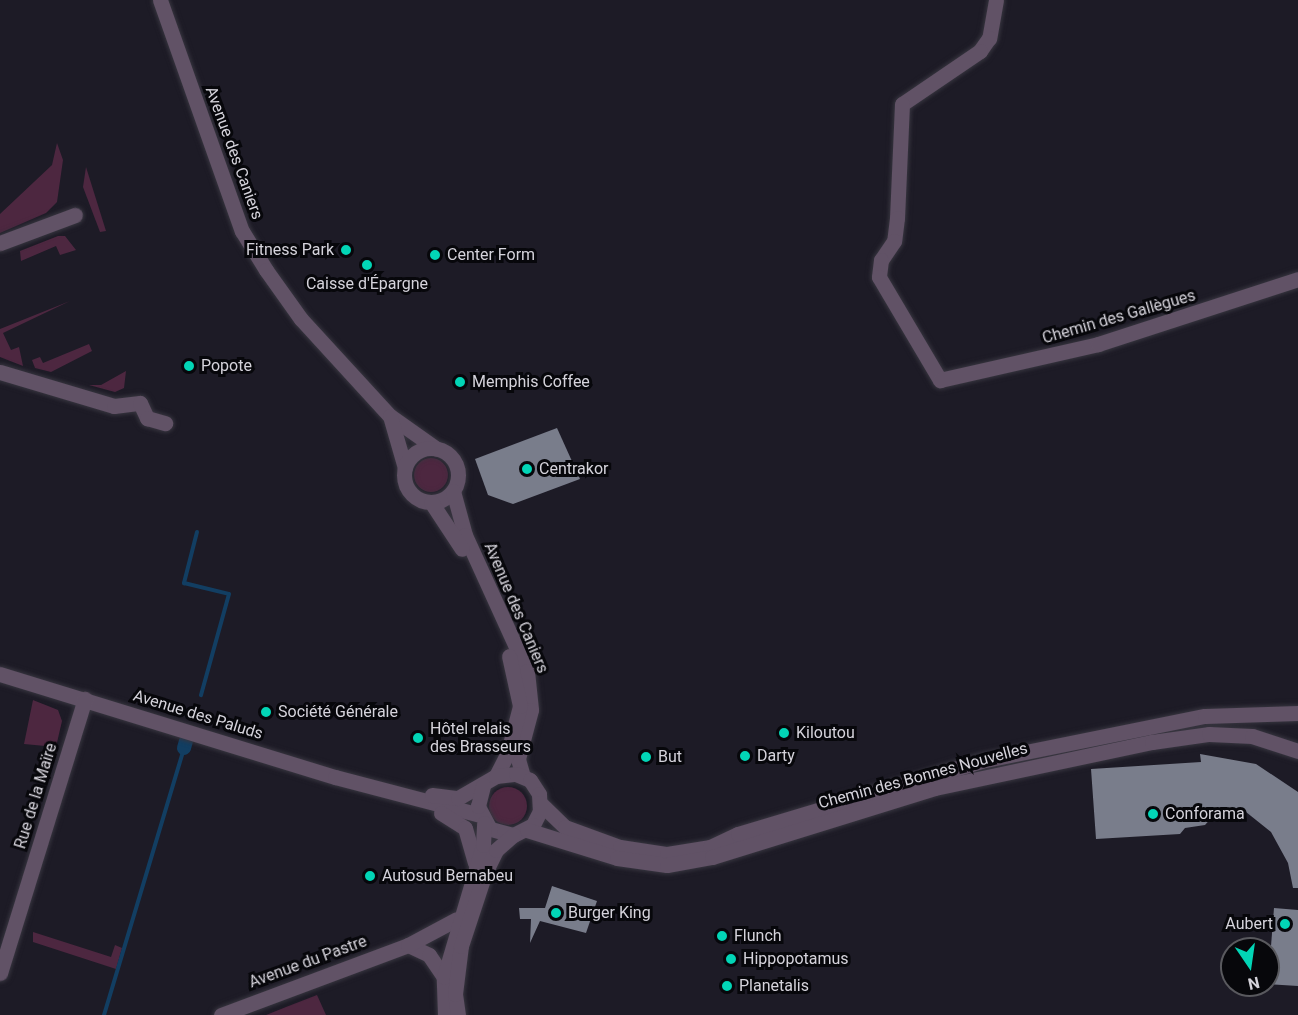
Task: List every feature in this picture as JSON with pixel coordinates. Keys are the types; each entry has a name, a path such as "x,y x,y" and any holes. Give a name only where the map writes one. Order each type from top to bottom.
{"street":[{"name":"Avenue des Caniers","path":"160,0 242,231 300,319 390,416 437,449"},
{"name":"Chemin des Gallègues","path":"996,0 989,38 980,51 902,104 897,218 894,240 878,267 879,277 940,380 946,381 1151,328 1298,279"},
{"path":"0,243 75,215"},
{"path":"0,372 114,406 140,404 147,418 165,423"},
{"name":"Avenue des Caniers","path":"390,416 405,468"},
{"path":"437,449 456,464 453,491 431,502 409,492 405,468 413,454 437,449"},
{"name":"Avenue des Caniers","path":"453,491 465,535 527,671 531,710 518,759 523,776"},
{"name":"Avenue des Caniers","path":"431,502 457,539 516,671 520,706 508,752 496,776"},
{"name":"Avenue des Paluds","path":"0,674 385,792 482,819"},
{"name":"Rue de la Maïre","path":"0,972 84,699"},
{"name":"Chemin des Bonnes Nouvelles","path":"540,803 565,827 620,847 667,854 710,847 749,831 981,761 1205,716 1298,713"},
{"name":"Chemin des Bonnes Nouvelles","path":"520,832 617,858 667,865 712,857 935,788 1152,742 1209,734 1252,736 1298,752"},
{"path":"445,1015 444,976 457,920 475,869 482,819 483,786 496,776 523,776 535,787 540,803 537,818 496,850 485,873 461,945 455,994 458,1015"},
{"name":"Avenue des Paluds","path":"385,792 458,798 483,786"},
{"name":"Avenue des Paluds","path":"385,792 461,823 470,836 475,869"},
{"path":"482,819 497,833 520,832"},
{"name":"Avenue du Pastre","path":"221,1015 408,945 457,920"},
{"path":"408,945 429,955 444,976"}],"shaded area":[{"path":"57,143 63,160 57,202 46,213 0,233 0,214 52,165"},
{"path":"86,167 106,231 100,232 83,187"},
{"path":"58,236 65,236 76,250 60,255 56,246 21,261 20,251"},
{"path":"70,301 3,333 11,350 19,347 23,366 0,357 0,329"},
{"path":"89,344 92,351 51,372 35,368 32,360 40,357 43,363"},
{"path":"126,371 124,388 115,392 89,385 101,385"},
{"path":"431,458 443,463 448,475 443,487 431,492 419,487 414,475 419,463"},
{"path":"33,700 58,710 62,721 56,747 24,744"},
{"path":"508,787 522,792 527,806 522,820 508,825 494,820 489,806 494,792"},
{"path":"33,932 111,957 115,945 122,948 116,969 33,942"},
{"path":"317,995 326,1015 266,1015 286,1007"}],"building":[{"name":"Centrakor","path":"557,428 580,479 513,504 488,495 475,459"},
{"name":"Conforama","path":"1200,754 1256,764 1298,792 1298,888 1293,888 1288,863 1271,832 1246,812 1216,813 1205,825 1185,828 1180,834 1096,839 1091,769 1201,762"},
{"name":"Burger King","path":"552,886 597,901 586,933 540,921 530,943 531,919 520,919 519,908 545,908"},
{"path":"1274,908 1298,910 1298,986 1280,985 1280,937 1272,937"}],"waterway":[{"path":"197,532 184,583 229,594 201,695"},
{"path":"184,748 186,741"},
{"path":"104,1015 184,748"}],"place":[{"name":"Fitness Park","path":"346,250"},
{"name":"Center Form","path":"435,255"},
{"name":"Caisse d'Épargne","path":"367,265"},
{"name":"Popote","path":"189,366"},
{"name":"Memphis Coffee","path":"460,382"},
{"name":"Centrakor","path":"527,469"},
{"name":"Société Générale","path":"266,712"},
{"name":"Kiloutou","path":"784,733"},
{"name":"Hôtel relais des Brasseurs","path":"418,738"},
{"name":"Darty","path":"745,756"},
{"name":"But","path":"646,757"},
{"name":"Conforama","path":"1153,814"},
{"name":"Autosud Bernabeu","path":"370,876"},
{"name":"Burger King","path":"556,913"},
{"name":"Aubert","path":"1285,924"},
{"name":"Flunch","path":"722,936"},
{"name":"Hippopotamus","path":"731,959"},
{"name":"Planetalis","path":"727,986"}]}
